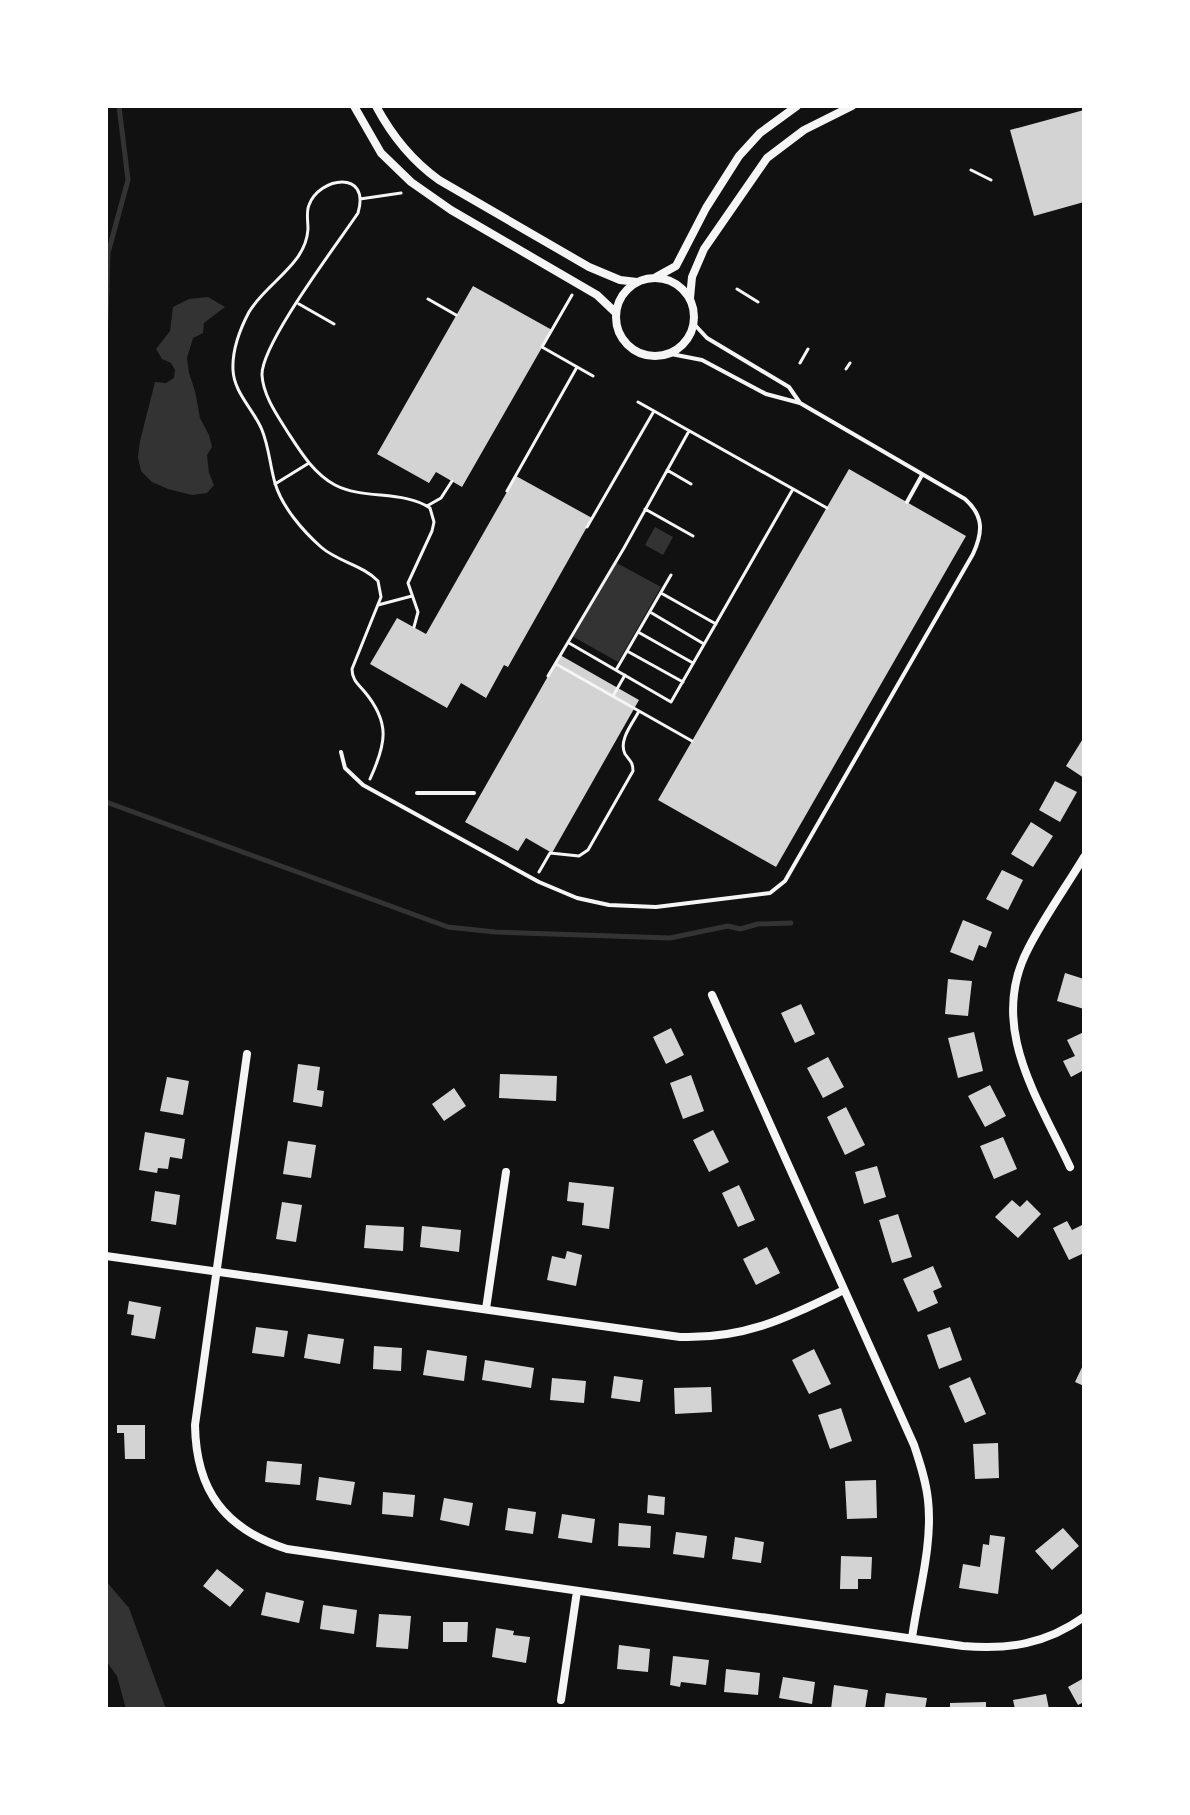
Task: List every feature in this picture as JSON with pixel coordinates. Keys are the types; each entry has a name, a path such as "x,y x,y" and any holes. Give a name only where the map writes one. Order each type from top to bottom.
{"street":[{"path":"354,106 381,153 411,182 451,210 597,295 616,313"},
{"path":"376,106 399,144 412,159 439,180 589,267 620,280 637,282 655,278 676,266 706,208 739,156 760,133 797,106"},
{"path":"690,298 692,277 704,249 767,158 804,130 852,106"},
{"path":"637,282 623,295 616,313 618,332 629,347 649,356 671,354 688,340 694,324 694,308 690,298 674,283 655,278"},
{"path":"1070,1167 1022,1063 1014,1039 1012,1010 1018,971 1029,947 1081,870 1084,857"},
{"path":"712,995 924,1473 928,1533 912,1638"},
{"path":"247,1054 195,1425 195,1449 201,1471 210,1493 232,1520 264,1541 287,1549 990,1648 1017,1647 1053,1636 1084,1617"},
{"path":"486,1309 506,1172"},
{"path":"106,1256 680,1337 733,1335 760,1328 844,1290"},
{"path":"561,1700 577,1591"}],"lane":[{"path":"694,324 716,344 789,387 800,403"},
{"path":"341,752 345,768 367,787 535,880 577,898 633,907 755,896 779,888 979,541 982,530 973,506 800,403 766,394 702,360 671,354"},
{"path":"907,502 922,475"},
{"path":"417,793 474,793"}],"path":[{"path":"971,170 991,180"},
{"path":"367,787 381,752 384,732 375,706 354,680 352,669 381,597 378,581 366,571 333,557 284,504 275,484 263,432 235,381 233,361 239,336 259,298 286,271 305,245 307,210 312,199 329,186 348,181 355,185 360,199 358,213 298,303 267,355 262,374 277,415 309,463 320,474 341,488 415,501 427,506 433,514 432,531 408,583 418,612 414,627"},
{"path":"360,199 401,193"},
{"path":"737,289 758,302"},
{"path":"572,295 542,347 593,376"},
{"path":"428,299 456,315"},
{"path":"298,303 334,324"},
{"path":"800,363 808,349"},
{"path":"846,369 850,363"},
{"path":"507,491 577,367"},
{"path":"638,402 827,508"},
{"path":"587,527 654,411"},
{"path":"548,676 689,431"},
{"path":"275,484 309,463"},
{"path":"667,470 691,484"},
{"path":"427,506 441,498 452,481"},
{"path":"569,643 671,702 793,489"},
{"path":"645,509 693,536"},
{"path":"616,670 671,575"},
{"path":"661,593 716,624"},
{"path":"378,605 412,596"},
{"path":"650,612 704,644"},
{"path":"638,632 693,663"},
{"path":"627,651 683,682"},
{"path":"555,664 692,741"},
{"path":"613,696 625,675"},
{"path":"535,880 550,853 579,856 588,850 633,771 623,744 639,711"}],"shaded area":[{"path":"208,297 225,307 204,323 203,333 193,338 187,358 200,418 212,447 207,455 214,485 207,493 192,495 152,482 141,471 138,457 155,382 166,383 174,378 175,370 171,363 162,359 156,349 170,331 173,307 189,299"},
{"path":"655,527 673,537 663,555 645,545"},
{"path":"615,562 661,587 618,662 572,636"},
{"path":"106,1581 129,1608 166,1709 126,1709 117,1676 106,1661"}],"building":[{"path":"1084,110 1084,202 1034,216 1010,130"},
{"path":"473,286 552,330 462,487 436,472 429,483 377,454"},
{"path":"849,469 966,536 776,867 658,800"},
{"path":"516,476 592,518 508,667 504,665 486,698 461,683 447,708 370,664 397,618 426,634"},
{"path":"560,655 639,700 552,853 526,838 518,851 465,822"},
{"path":"1084,737 1084,778 1066,766"},
{"path":"1055,781 1077,792 1060,822 1039,810"},
{"path":"1031,822 1053,836 1033,867 1011,854"},
{"path":"1002,870 1023,880 1008,910 986,899"},
{"path":"963,920 992,932 986,948 979,945 973,961 950,952"},
{"path":"1065,973 1084,979 1084,1009 1057,1001"},
{"path":"948,979 972,981 968,1016 945,1014"},
{"path":"801,1004 815,1034 795,1043 781,1013"},
{"path":"671,1028 684,1055 666,1064 653,1037"},
{"path":"974,1032 983,1071 958,1078 948,1038"},
{"path":"1084,1032 1084,1070 1071,1077 1063,1061 1075,1056 1067,1040"},
{"path":"828,1057 844,1087 823,1098 807,1068"},
{"path":"298,1064 320,1067 317,1090 324,1091 322,1107 293,1102"},
{"path":"500,1074 557,1076 556,1101 499,1098"},
{"path":"691,1075 704,1111 683,1119 670,1083"},
{"path":"167,1077 189,1081 183,1115 160,1111"},
{"path":"990,1085 1006,1116 985,1127 968,1096"},
{"path":"454,1088 466,1106 444,1121 432,1104"},
{"path":"846,1107 865,1145 845,1155 827,1117"},
{"path":"713,1130 729,1162 709,1172 693,1140"},
{"path":"145,1132 185,1139 182,1159 170,1157 168,1169 158,1168 157,1173 139,1170"},
{"path":"1003,1137 1017,1169 994,1179 980,1146"},
{"path":"288,1141 316,1145 311,1178 283,1174"},
{"path":"877,1166 886,1197 864,1204 855,1172"},
{"path":"569,1182 614,1187 609,1229 582,1225 584,1203 567,1201"},
{"path":"739,1185 755,1220 738,1227 722,1193"},
{"path":"155,1191 180,1195 176,1225 151,1221"},
{"path":"1012,1200 1020,1207 1027,1200 1041,1214 1018,1238 995,1217"},
{"path":"282,1202 302,1205 296,1242 276,1239"},
{"path":"898,1214 912,1257 892,1263 879,1220"},
{"path":"1067,1221 1072,1230 1084,1224 1084,1253 1069,1260 1053,1228"},
{"path":"366,1225 404,1227 403,1251 364,1248"},
{"path":"422,1226 461,1230 459,1252 420,1247"},
{"path":"767,1247 780,1273 756,1285 743,1259"},
{"path":"567,1251 582,1255 576,1286 547,1280 552,1256 565,1259"},
{"path":"933,1266 942,1287 933,1291 938,1303 918,1312 903,1279"},
{"path":"129,1301 161,1307 155,1339 131,1335 134,1315 127,1314"},
{"path":"256,1327 288,1331 284,1357 252,1353"},
{"path":"950,1327 962,1360 939,1369 927,1335"},
{"path":"308,1334 344,1339 340,1364 304,1358"},
{"path":"374,1346 402,1348 401,1371 373,1369"},
{"path":"814,1349 831,1384 809,1394 792,1360"},
{"path":"427,1350 467,1356 464,1381 423,1375"},
{"path":"485,1360 534,1368 531,1388 482,1380"},
{"path":"1084,1363 1084,1386 1075,1382"},
{"path":"614,1376 643,1380 640,1402 611,1398"},
{"path":"970,1377 986,1414 965,1423 949,1386"},
{"path":"552,1378 586,1381 584,1403 550,1400"},
{"path":"711,1387 712,1412 675,1414 674,1388"},
{"path":"841,1408 852,1441 830,1449 818,1415"},
{"path":"117,1425 145,1425 145,1459 125,1459 124,1433 117,1433"},
{"path":"998,1443 999,1478 975,1479 973,1444"},
{"path":"267,1461 302,1464 300,1485 265,1482"},
{"path":"319,1477 355,1482 351,1505 316,1500"},
{"path":"876,1480 877,1518 847,1519 845,1481"},
{"path":"383,1492 415,1495 413,1517 382,1514"},
{"path":"648,1495 665,1497 664,1515 647,1513"},
{"path":"444,1498 473,1503 469,1526 440,1520"},
{"path":"508,1508 536,1512 533,1534 505,1530"},
{"path":"562,1514 595,1519 592,1543 558,1538"},
{"path":"619,1523 651,1526 650,1548 618,1546"},
{"path":"1063,1528 1079,1546 1052,1570 1035,1551"},
{"path":"676,1532 707,1536 704,1558 673,1554"},
{"path":"990,1535 1005,1537 998,1594 959,1588 963,1564 980,1567 983,1544 989,1545"},
{"path":"735,1537 764,1542 761,1563 732,1559"},
{"path":"841,1556 872,1557 871,1579 858,1579 858,1589 840,1589"},
{"path":"217,1569 244,1590 230,1607 203,1586"},
{"path":"266,1592 304,1601 299,1623 261,1615"},
{"path":"323,1605 357,1610 354,1634 320,1629"},
{"path":"379,1614 411,1616 408,1649 376,1647"},
{"path":"443,1622 468,1622 467,1642 443,1642"},
{"path":"496,1628 514,1631 513,1635 530,1637 526,1663 492,1657"},
{"path":"619,1645 650,1649 648,1672 617,1669"},
{"path":"673,1656 709,1660 706,1685 681,1682 680,1687 670,1685"},
{"path":"726,1669 760,1673 758,1695 724,1692"},
{"path":"783,1677 815,1682 812,1704 779,1698"},
{"path":"1084,1678 1084,1702 1078,1705 1068,1687"},
{"path":"834,1685 868,1690 865,1709 831,1709"},
{"path":"886,1693 927,1698 925,1709 884,1709"},
{"path":"1046,1694 1049,1709 1015,1709 1013,1700"},
{"path":"986,1702 986,1709 950,1709 950,1703"}],"waterway":[{"path":"106,320 108,253 128,180 119,106"},
{"path":"106,802 448,927 495,932 670,938 728,926 740,929 758,924 791,923"}]}
